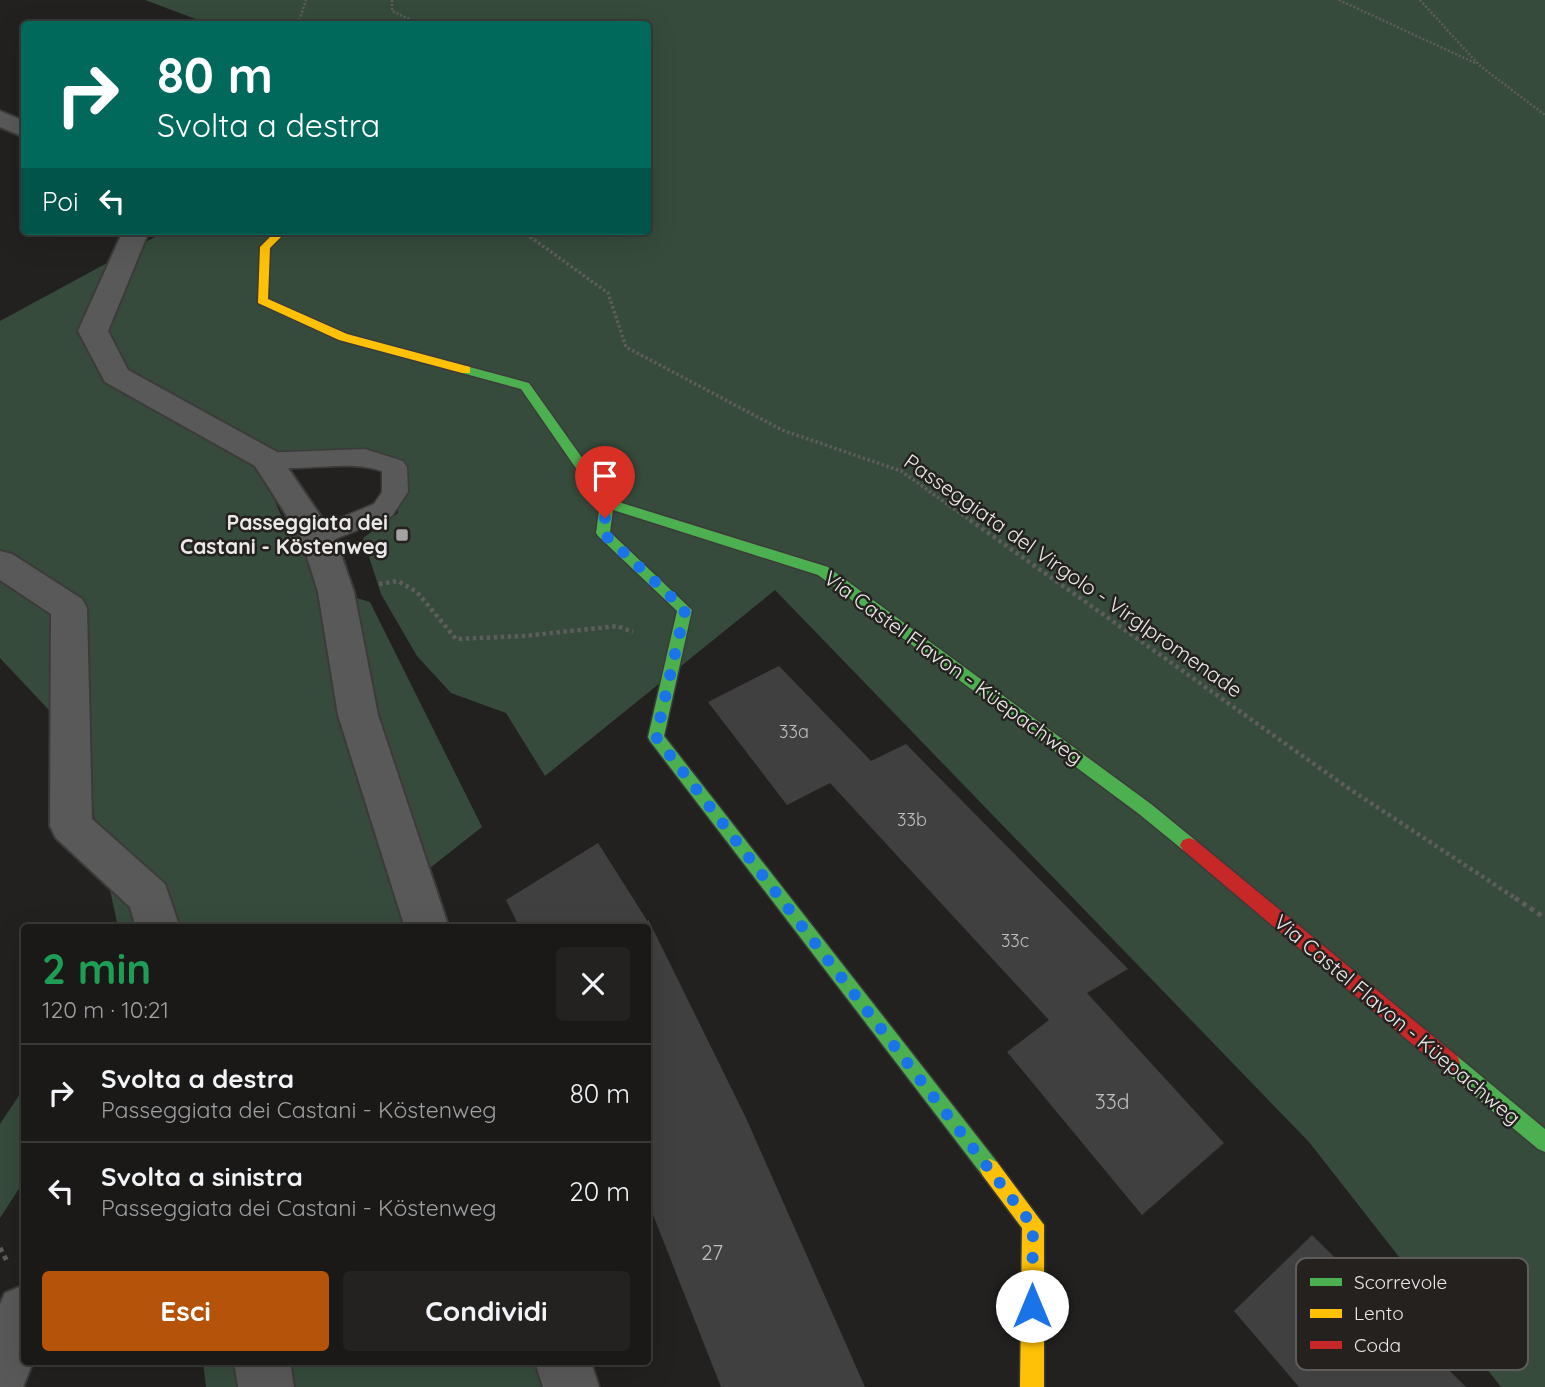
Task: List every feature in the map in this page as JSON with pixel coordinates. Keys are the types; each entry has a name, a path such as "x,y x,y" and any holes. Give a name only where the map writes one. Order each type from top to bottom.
{"street":[{"path":"4,106 21,126"},
{"path":"134,235 93,331 116,376 266,459 318,537 336,592 358,715 426,924"},
{"path":"278,235 265,247 262,301 343,337 525,386 607,503 603,533 685,610 656,737 1033,1226 1032,1387"},
{"name":"Via Castel Flavon - Küepachweg","path":"607,503 823,571 1145,809 1545,1142"},
{"path":"0,563 69,608 71,826 150,897 157,924"},
{"path":"0,1374 21,1320"},
{"path":"262,1365 266,1387"},
{"path":"564,1365 571,1387"}],"lane":[{"path":"266,459 317,461 365,457 394,467 395,492 383,510 318,537"}],"path":[{"path":"299,21 306,0"},
{"path":"393,0 392,11 414,21"},
{"path":"1339,0 1479,65"},
{"path":"1420,0 1479,65 1545,115"},
{"name":"Passeggiata del Virgolo - Virglpromenade","path":"528,235 608,293 626,347 782,430 901,471 1345,786 1545,918"},
{"path":"336,592 398,581 417,592 456,639 524,636 617,626 676,650"}],"green space":[{"path":"145,0 1545,0 1545,1387 1501,1387 1488,1370 1528,1370 1528,1258 1400,1258 1309,1142 775,590 545,776 506,713 451,693 417,656 381,594 363,538 398,513 394,467 266,459 267,482 283,520 310,544 336,592 370,602 482,827 421,875 438,924 117,924 78,741 0,658 0,321 159,235 651,235 651,21 201,21"},
{"path":"21,1092 21,1186 0,1218 0,1124"},
{"path":"203,1365 585,1365 593,1387 206,1387"}],"building":[{"path":"779,666 871,761 906,744 1128,969 1087,993 1224,1143 1142,1215 1007,1052 1049,1020 830,783 787,805 708,702"},
{"path":"598,843 650,924 518,924 506,900"},
{"path":"651,925 746,1118 865,1387 721,1387 651,1210"},
{"path":"1312,1235 1335,1258 1296,1258 1296,1370 1449,1370 1466,1387 1299,1387 1234,1311"}],"traffic: fast":[{"path":"466,370 525,386 607,503 823,571 1145,809 1189,845"},
{"path":"607,503 603,533 685,610 656,737 990,1169"},
{"path":"1450,1063 1545,1142"}],"traffic: slow":[{"path":"278,235 265,247 262,301 343,337 466,370"},
{"path":"990,1169 1033,1225 1032,1387"}],"traffic: jam":[{"path":"1189,845 1450,1063"}],"place":[{"name":"Passeggiata dei Castani - Köstenweg","path":"402,535"}],"route":[{"path":"605,518 603,533 685,610 656,737 1033,1226 1032,1306"}]}
